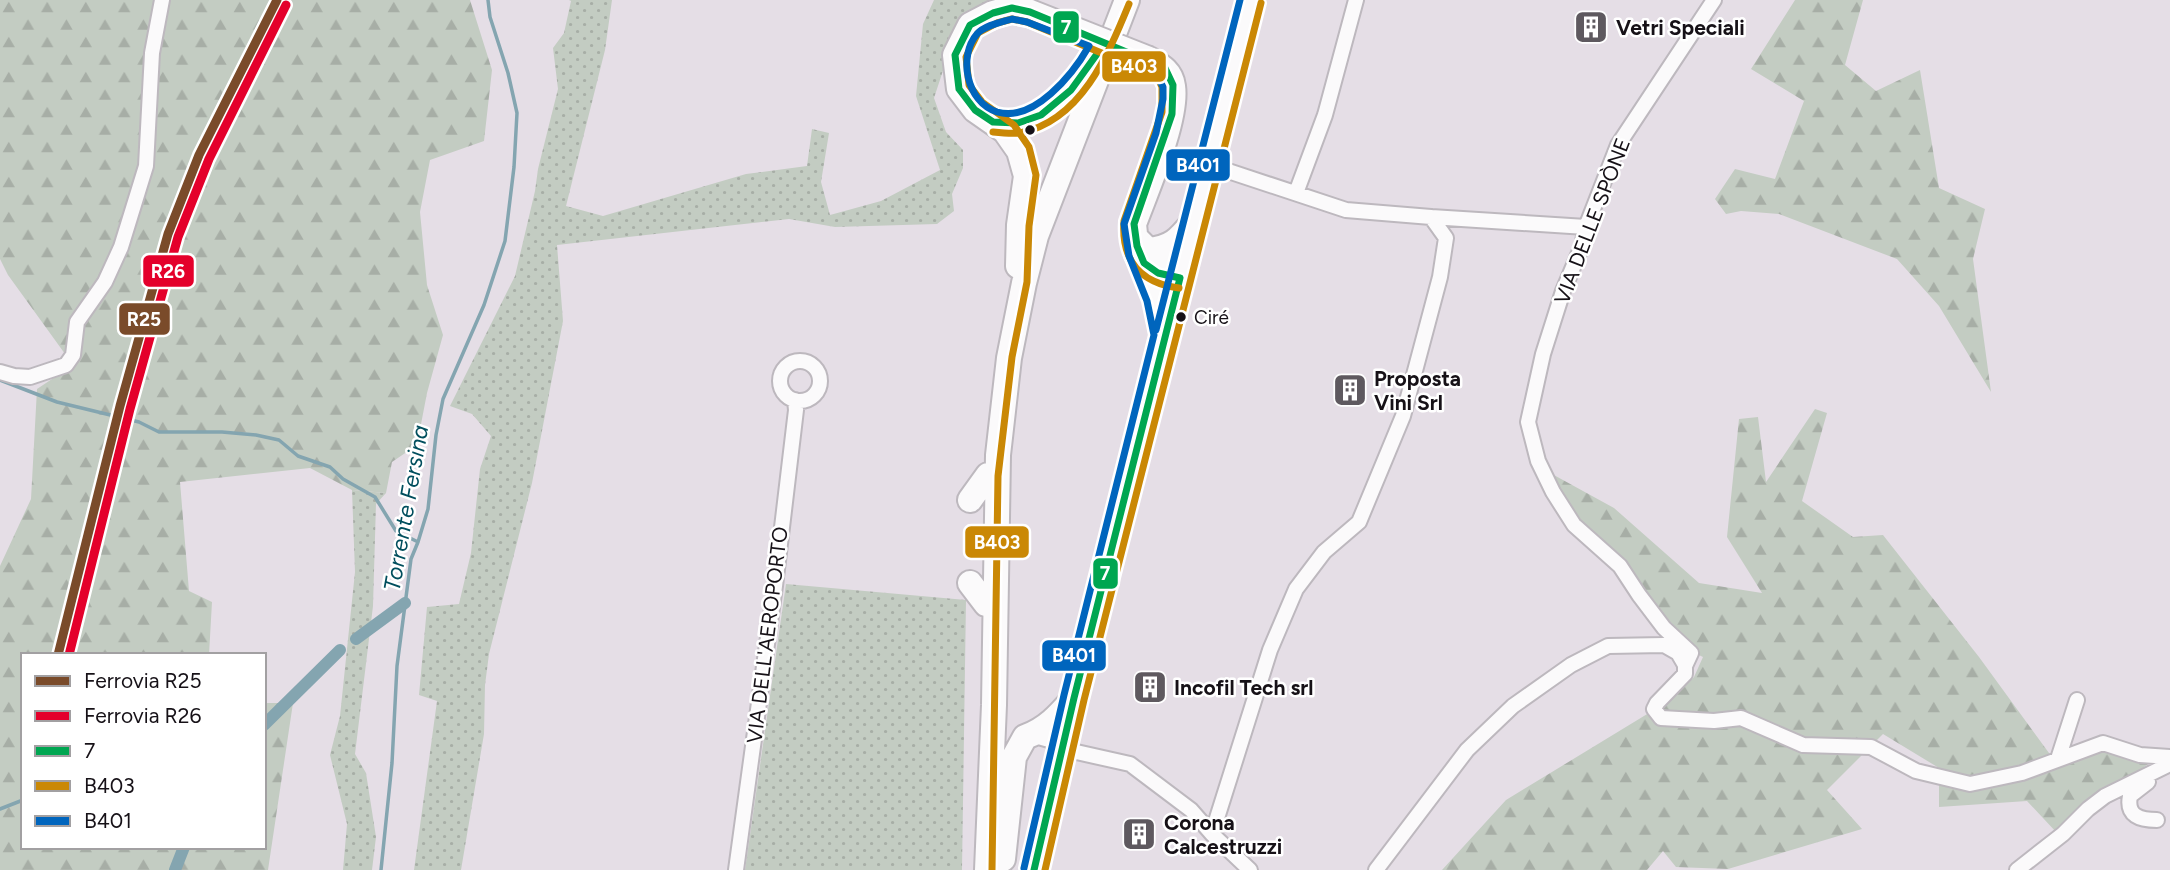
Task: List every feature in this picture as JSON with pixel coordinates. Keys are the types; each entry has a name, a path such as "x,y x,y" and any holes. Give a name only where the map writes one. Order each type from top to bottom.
{"highway":[{"path":"981,870 988,475 1002,355 1017,281 1052,175 1119,0"},
{"path":"987,870 998,455 1009,359 1036,236 1127,0"},
{"path":"1017,281 1018,225 1026,176 1019,151 1005,131 975,110 959,89 955,55 970,25 993,13 1012,8 1030,12 1149,60 1165,68 1173,85 1172,114 1134,224 1165,335"},
{"path":"993,122 1018,123 1041,115 1071,90 1097,54"},
{"path":"1141,249 1163,249 1177,240 1194,221"},
{"path":"1141,249 1163,255 1174,265 1180,278"},
{"path":"970,500 988,475"},
{"path":"970,583 986,604"},
{"path":"1001,870 1014,757 1025,737 1039,732 1055,720 1074,698"},
{"path":"1039,732 1053,736 1062,749"}],"main road":[{"path":"1034,870 1074,698 1251,0"}],"street":[{"path":"0,372 30,377 66,365 73,355 77,321 105,282 121,247 146,166 152,53 162,0"},
{"path":"1296,193 1325,115 1356,0"},
{"name":"VIA DELLE SPÒNE","path":"1685,666 1692,653 1664,628 1620,566 1574,525 1553,492 1538,461 1528,422 1543,354 1563,291 1618,145 1714,0"},
{"path":"1210,165 1346,209 1586,227"},
{"path":"1212,834 1270,650 1296,589 1324,552 1359,523 1403,416 1440,276 1446,238 1431,217"},
{"name":"VIA DELL'AEROPORTO","path":"736,870 775,586 795,400"},
{"path":"1376,870 1467,750 1513,706 1571,665 1608,646 1664,645 1678,653 1685,666 1685,674 1654,709 1661,718 1714,721 1741,718 1803,745 1871,747 1916,771 1970,784 2022,773 2104,743 2140,755 2170,757"},
{"path":"2058,759 2077,700"},
{"path":"1062,749 1130,764 1191,810 1250,870"},
{"path":"2157,820 2133,816 2129,805 2130,796 2170,766"},
{"path":"2017,870 2105,796 2170,766"}],"green space":[{"path":"0,0 470,0 492,70 484,141 430,160 420,212 427,285 443,335 427,393 417,445 392,462 386,493 352,490 310,468 180,482 189,591 212,602 209,653 21,653 21,849 266,849 266,703 293,703 268,870 0,870 0,566 31,499 37,389 73,365 8,275 0,259"},
{"path":"569,0 612,0 605,50 566,206 603,216 746,174 807,166 812,129 829,133 821,182 830,215 881,201 940,170 916,96 923,24 934,0 993,0 960,19 934,98 946,132 963,150 963,168 952,194 954,211 937,224 835,227 789,219 557,245 563,321 532,483 489,654 484,734 461,870 414,870 437,701 419,695 427,607 459,604 471,553 480,469 491,436 472,414 450,406 515,276 558,89 553,48 564,33 571,1"},
{"path":"1795,0 1863,0 1845,65 1876,91 1920,70 1939,188 1985,209 1973,259 1991,392 1939,306 1897,259 1779,214 1741,211 1726,214 1715,199 1735,169 1775,179 1804,101 1751,69"},
{"path":"1815,409 1827,413 1802,501 1853,537 1883,535 1979,657 2057,764 2103,746 2152,761 2057,833 2027,801 1939,807 1939,768 1883,734 1827,790 1862,829 1728,869 1676,867 1663,851 1647,870 1442,870 1506,800 1662,705 1694,677 1703,657 1661,637 1573,514 1552,474 1614,508 1699,583 1762,593 1727,537 1739,419 1758,417 1766,482"},
{"path":"352,490 386,493 376,504 373,606 355,754 366,773 376,837 372,870 343,870 347,824 330,755 340,716 355,572"},
{"path":"786,584 966,600 962,870 745,870"}],"waterway":[{"name":"Torrente Fersina","path":"381,870 392,763 397,666 411,559 428,509 443,399 484,305 505,241 517,113 508,73 490,17 488,0"},
{"path":"0,380 57,402 139,422 159,432 222,432 279,440 298,456 330,467 343,479 375,497 396,531 418,542"},
{"path":"356,639 405,603"},
{"path":"266,723 340,650"},
{"path":"0,809 21,801"},
{"path":"175,870 183,849"}],"rail line":[{"name":"R25","path":"58,653 120,406 168,234 199,155 277,0"},
{"name":"R26","path":"69,653 130,409 178,237 209,159 286,5"}],"transit line":[{"name":"B401","path":"1156,330 1240,0"},
{"name":"B403","path":"1045,870 1084,700 1261,3"},
{"name":"B403","path":"993,132 1020,133 1041,126 1060,115 1076,100 1101,64 1129,4"},
{"name":"7","path":"1097,54 1071,90 1041,115 1018,123 993,122 975,110 959,89 955,55 970,25 993,13 1012,8 1030,12 1165,68 1173,85 1172,114 1134,224 1137,246 1144,263 1158,273 1180,278"},
{"name":"B403","path":"992,870 998,476 1012,357 1027,282 1029,226 1036,175 1029,147 1014,125 982,102 969,85 966,57 978,33 1012,19 1027,22 1157,76 1162,87 1162,112 1124,221 1124,235 1130,258 1144,275 1154,281 1179,288"},
{"name":"B401","path":"1012,19 1027,22 1089,46 1073,70 1051,94 1025,110 997,112 986,107 972,89 968,78 968,54 971,43 980,31 1012,19"},
{"name":"B401","path":"1024,868 1064,695 1154,335 1147,301 1129,256 1124,224 1156,133 1163,87 1152,73 1108,54"},
{"name":"7","path":"1034,870 1074,698 1180,278"}],"place":[{"name":"Vetri Speciali","path":"1591,27"},
{"name":"Ciré","path":"1181,317"},
{"name":"Proposta Vini Srl","path":"1350,390"},
{"name":"Incofil Tech srl","path":"1150,687"},
{"name":"Corona Calcestruzzi","path":"1139,834"}]}
